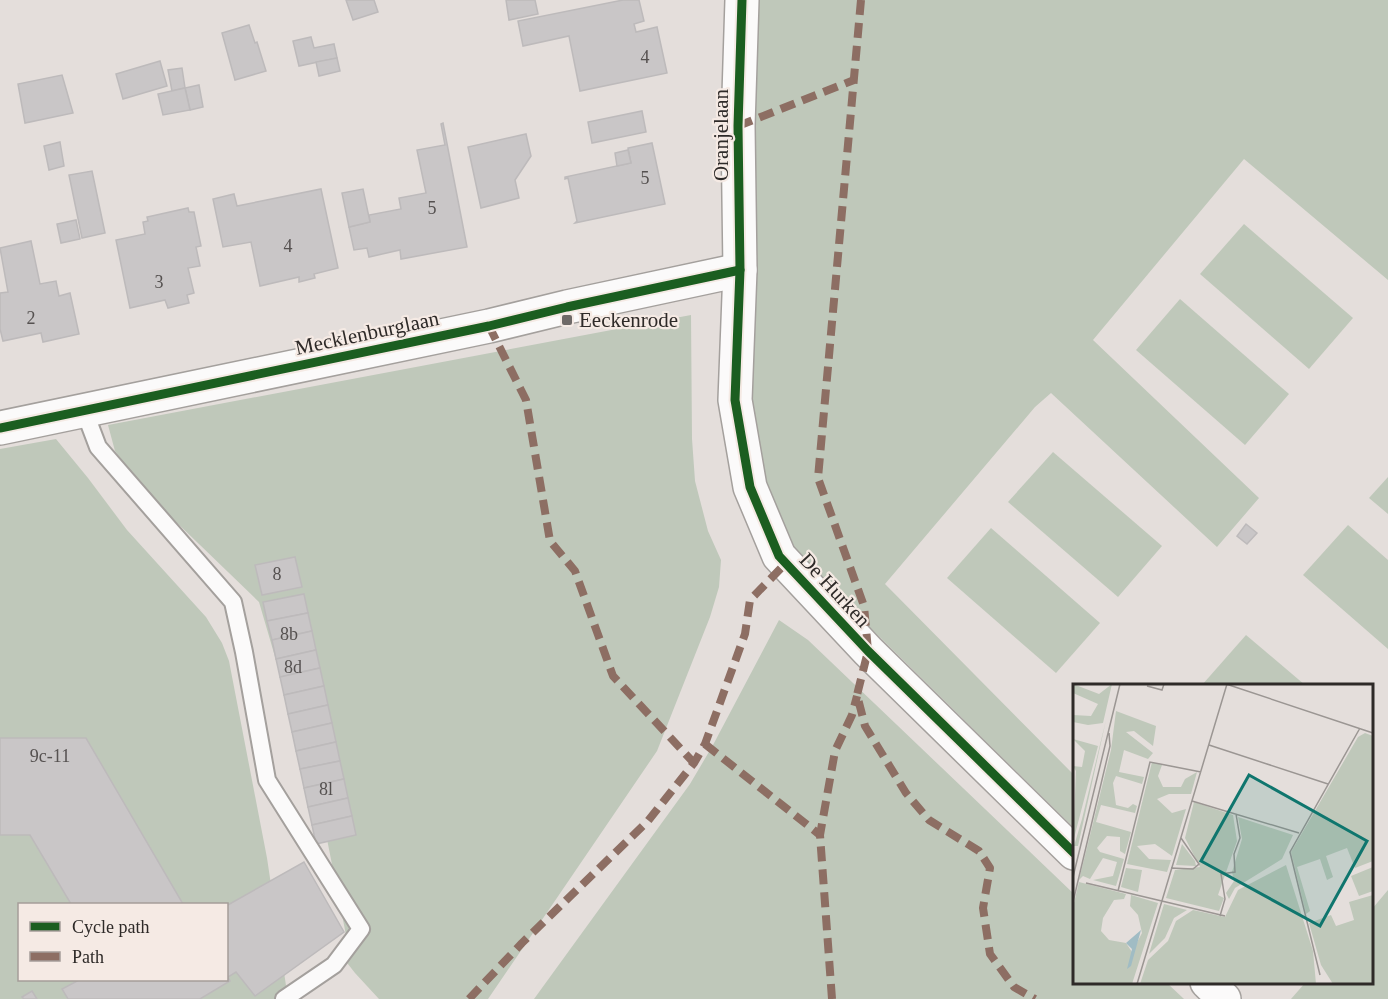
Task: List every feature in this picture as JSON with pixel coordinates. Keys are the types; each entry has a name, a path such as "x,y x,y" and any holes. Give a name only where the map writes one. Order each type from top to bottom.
{"street":[{"name":"Oranjelaan","path":"740,270 738,126 742,0"},
{"name":"Mecklenburglaan","path":"0,428 489,326 740,270"},
{"name":"De Hurken","path":"740,270 735,400 750,487 779,556 868,651 1073,852"},
{"path":"1209,984 1224,999"}],"lane":[{"path":"84,410 98,447 233,602 267,780 360,929 334,965 284,999"}],"green space":[{"path":"756,0 1388,0 1388,280 1244,159 1093,340 1259,498 1217,547 1051,393 1035,407 885,584 1073,774 1073,827 784,543 751,438"},
{"path":"1244,224 1353,318 1309,369 1200,274"},
{"path":"1180,299 1289,394 1245,445 1136,350"},
{"path":"691,315 692,439 695,481 708,531 721,560 719,587 710,617 657,751 488,999 379,999 337,950 346,935 324,824 259,602 144,491 115,451 108,425"},
{"path":"56,439 127,530 206,617 222,643 229,661 267,858 288,999 0,999 0,449"},
{"path":"1053,452 1162,546 1118,597 1008,502"},
{"path":"1388,477 1388,514 1369,498"},
{"path":"1348,525 1388,560 1388,649 1303,575"},
{"path":"991,528 1100,623 1056,673 947,578"},
{"path":"779,620 808,640 1073,893 1073,984 1168,984 1184,999 534,999 690,784"},
{"path":"1246,635 1304,684 1203,684"},
{"path":"1388,890 1388,999 1291,999 1304,984 1373,984 1373,908"}],"building":[{"path":"346,0 374,0 378,12 353,20"},
{"path":"506,0 535,0 538,14 509,20"},
{"path":"623,0 639,0 644,21 634,24 636,32 657,27 667,73 580,91 569,36 523,46 518,21"},
{"path":"249,25 266,71 235,80 222,33"},
{"path":"311,37 314,48 334,44 337,58 299,66 293,41"},
{"path":"337,58 340,71 319,76 316,62"},
{"path":"160,61 167,86 123,99 116,74"},
{"path":"182,68 185,88 172,91 168,70"},
{"path":"62,75 73,113 25,123 18,84"},
{"path":"199,85 203,107 190,110 185,88"},
{"path":"185,88 190,110 163,115 158,94"},
{"path":"642,111 646,132 592,143 588,122"},
{"path":"443,123 467,247 401,259 400,250 369,257 367,248 354,250 349,227 370,222 369,215 401,209 399,198 426,193 417,150 445,145 441,124"},
{"path":"526,134 531,156 515,180 519,198 481,208 468,147"},
{"path":"60,142 64,166 49,170 44,146"},
{"path":"652,143 665,204 575,223 577,221 568,178 565,179 565,177 631,163 628,148"},
{"path":"628,150 631,163 617,166 615,153"},
{"path":"92,171 105,233 82,238 69,175"},
{"path":"321,189 338,268 314,274 315,278 299,282 299,277 260,286 251,242 223,247 213,199 234,194 237,206"},
{"path":"363,189 370,222 349,227 342,193"},
{"path":"188,208 189,212 194,212 201,246 196,247 200,266 188,268 194,293 187,295 189,303 168,308 165,300 130,308 116,240 145,234 143,222 148,221 147,217"},
{"path":"76,220 80,239 61,243 57,224"},
{"path":"31,241 40,284 56,281 59,296 70,293 79,334 43,342 41,333 3,341 0,329 0,293 8,292 0,248"},
{"path":"1246,524 1257,533 1247,544 1237,536"},
{"path":"295,557 302,587 262,595 255,565"},
{"path":"304,594 308,613 267,621 263,602"},
{"path":"308,613 312,631 272,640 267,621"},
{"path":"312,631 316,650 276,659 272,640"},
{"path":"316,650 320,668 280,677 276,659"},
{"path":"320,668 324,686 284,695 280,677"},
{"path":"324,686 328,705 288,714 284,695"},
{"path":"328,705 332,723 292,732 288,714"},
{"path":"332,723 336,742 296,751 292,732"},
{"path":"0,738 86,738 182,903 70,903 30,835 0,835"},
{"path":"336,742 340,761 300,769 296,751"},
{"path":"340,761 344,779 304,788 300,769"},
{"path":"344,779 348,798 308,807 304,788"},
{"path":"348,798 352,816 312,825 308,807"},
{"path":"352,816 356,835 316,844 312,825"},
{"path":"304,862 344,932 255,996 236,972 228,977 228,905"},
{"path":"228,977 230,981 200,999 68,999 62,989 77,981 228,981"},
{"path":"32,991 37,999 22,997"}],"marked path":[{"path":"861,0 818,478 864,606 868,651 857,695 865,726 906,793 929,820 979,851 990,868 983,908 990,954 1014,987 1035,999"},
{"path":"738,126 854,80"},
{"path":"489,326 526,400 550,541 575,571 613,676 694,763"},
{"path":"469,999 522,943 648,821 694,763 705,744 745,634 750,600 786,563"},
{"path":"832,999 820,835 835,751 852,715 857,696"},
{"path":"705,744 820,835"}],"cycle path":[{"path":"742,0 738,126 740,270 735,400 750,487 779,556 868,651 1073,852"},
{"path":"0,428 489,326 740,270"}],"place":[{"name":"Eeckenrode","path":"567,320"}]}
